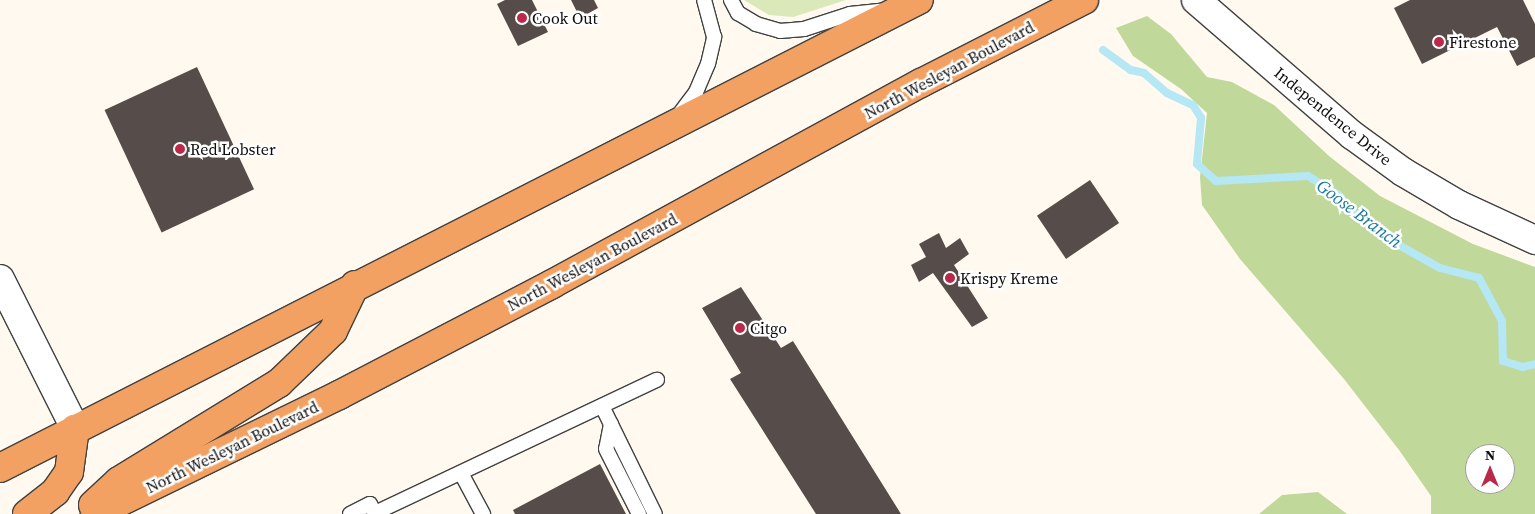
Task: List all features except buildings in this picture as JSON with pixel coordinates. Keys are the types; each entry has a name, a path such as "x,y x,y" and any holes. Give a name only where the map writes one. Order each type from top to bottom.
{"highway":[{"name":"North Wesleyan Boulevard","path":"95,514 356,385 610,252 921,83 1084,0"},
{"path":"0,468 355,285 913,4"},
{"path":"87,514 96,500 119,481 279,383 333,331 355,285"},
{"path":"27,514 55,492 69,472 75,428"}],"street":[{"name":"Independence Drive","path":"1196,0 1352,135 1403,172 1459,205 1535,240"},
{"path":"0,279 75,428"}],"lane":[{"path":"672,124 696,92 708,64 714,37 704,0"},
{"path":"731,0 738,13 756,24 780,31 804,28 850,14 913,4"},
{"path":"350,514 370,504 375,514 657,380"},
{"path":"602,406 655,514"},
{"path":"611,424 606,449 639,514"},
{"path":"461,473 483,514"}],"green space":[{"path":"744,0 846,0 793,17 769,15"},
{"path":"1147,16 1171,34 1207,77 1232,82 1274,105 1329,156 1380,196 1473,244 1535,267 1535,514 1431,514 1431,496 1399,450 1344,379 1240,259 1202,205 1200,177 1207,113 1181,89 1133,56 1116,28"},
{"path":"1318,492 1347,514 1259,514 1282,495"}],"waterway":[{"name":"Goose Branch","path":"1103,50 1131,70 1144,73 1167,93 1193,105 1201,118 1197,164 1216,181 1308,176 1339,195 1350,210 1397,244 1440,268 1479,278 1502,321 1503,361 1523,367 1535,364"}],"place":[{"name":"Cook Out","path":"522,18"},
{"name":"Firestone","path":"1439,42"},
{"name":"Red Lobster","path":"180,149"},
{"name":"Krispy Kreme","path":"950,278"},
{"name":"Citgo","path":"740,328"}]}
